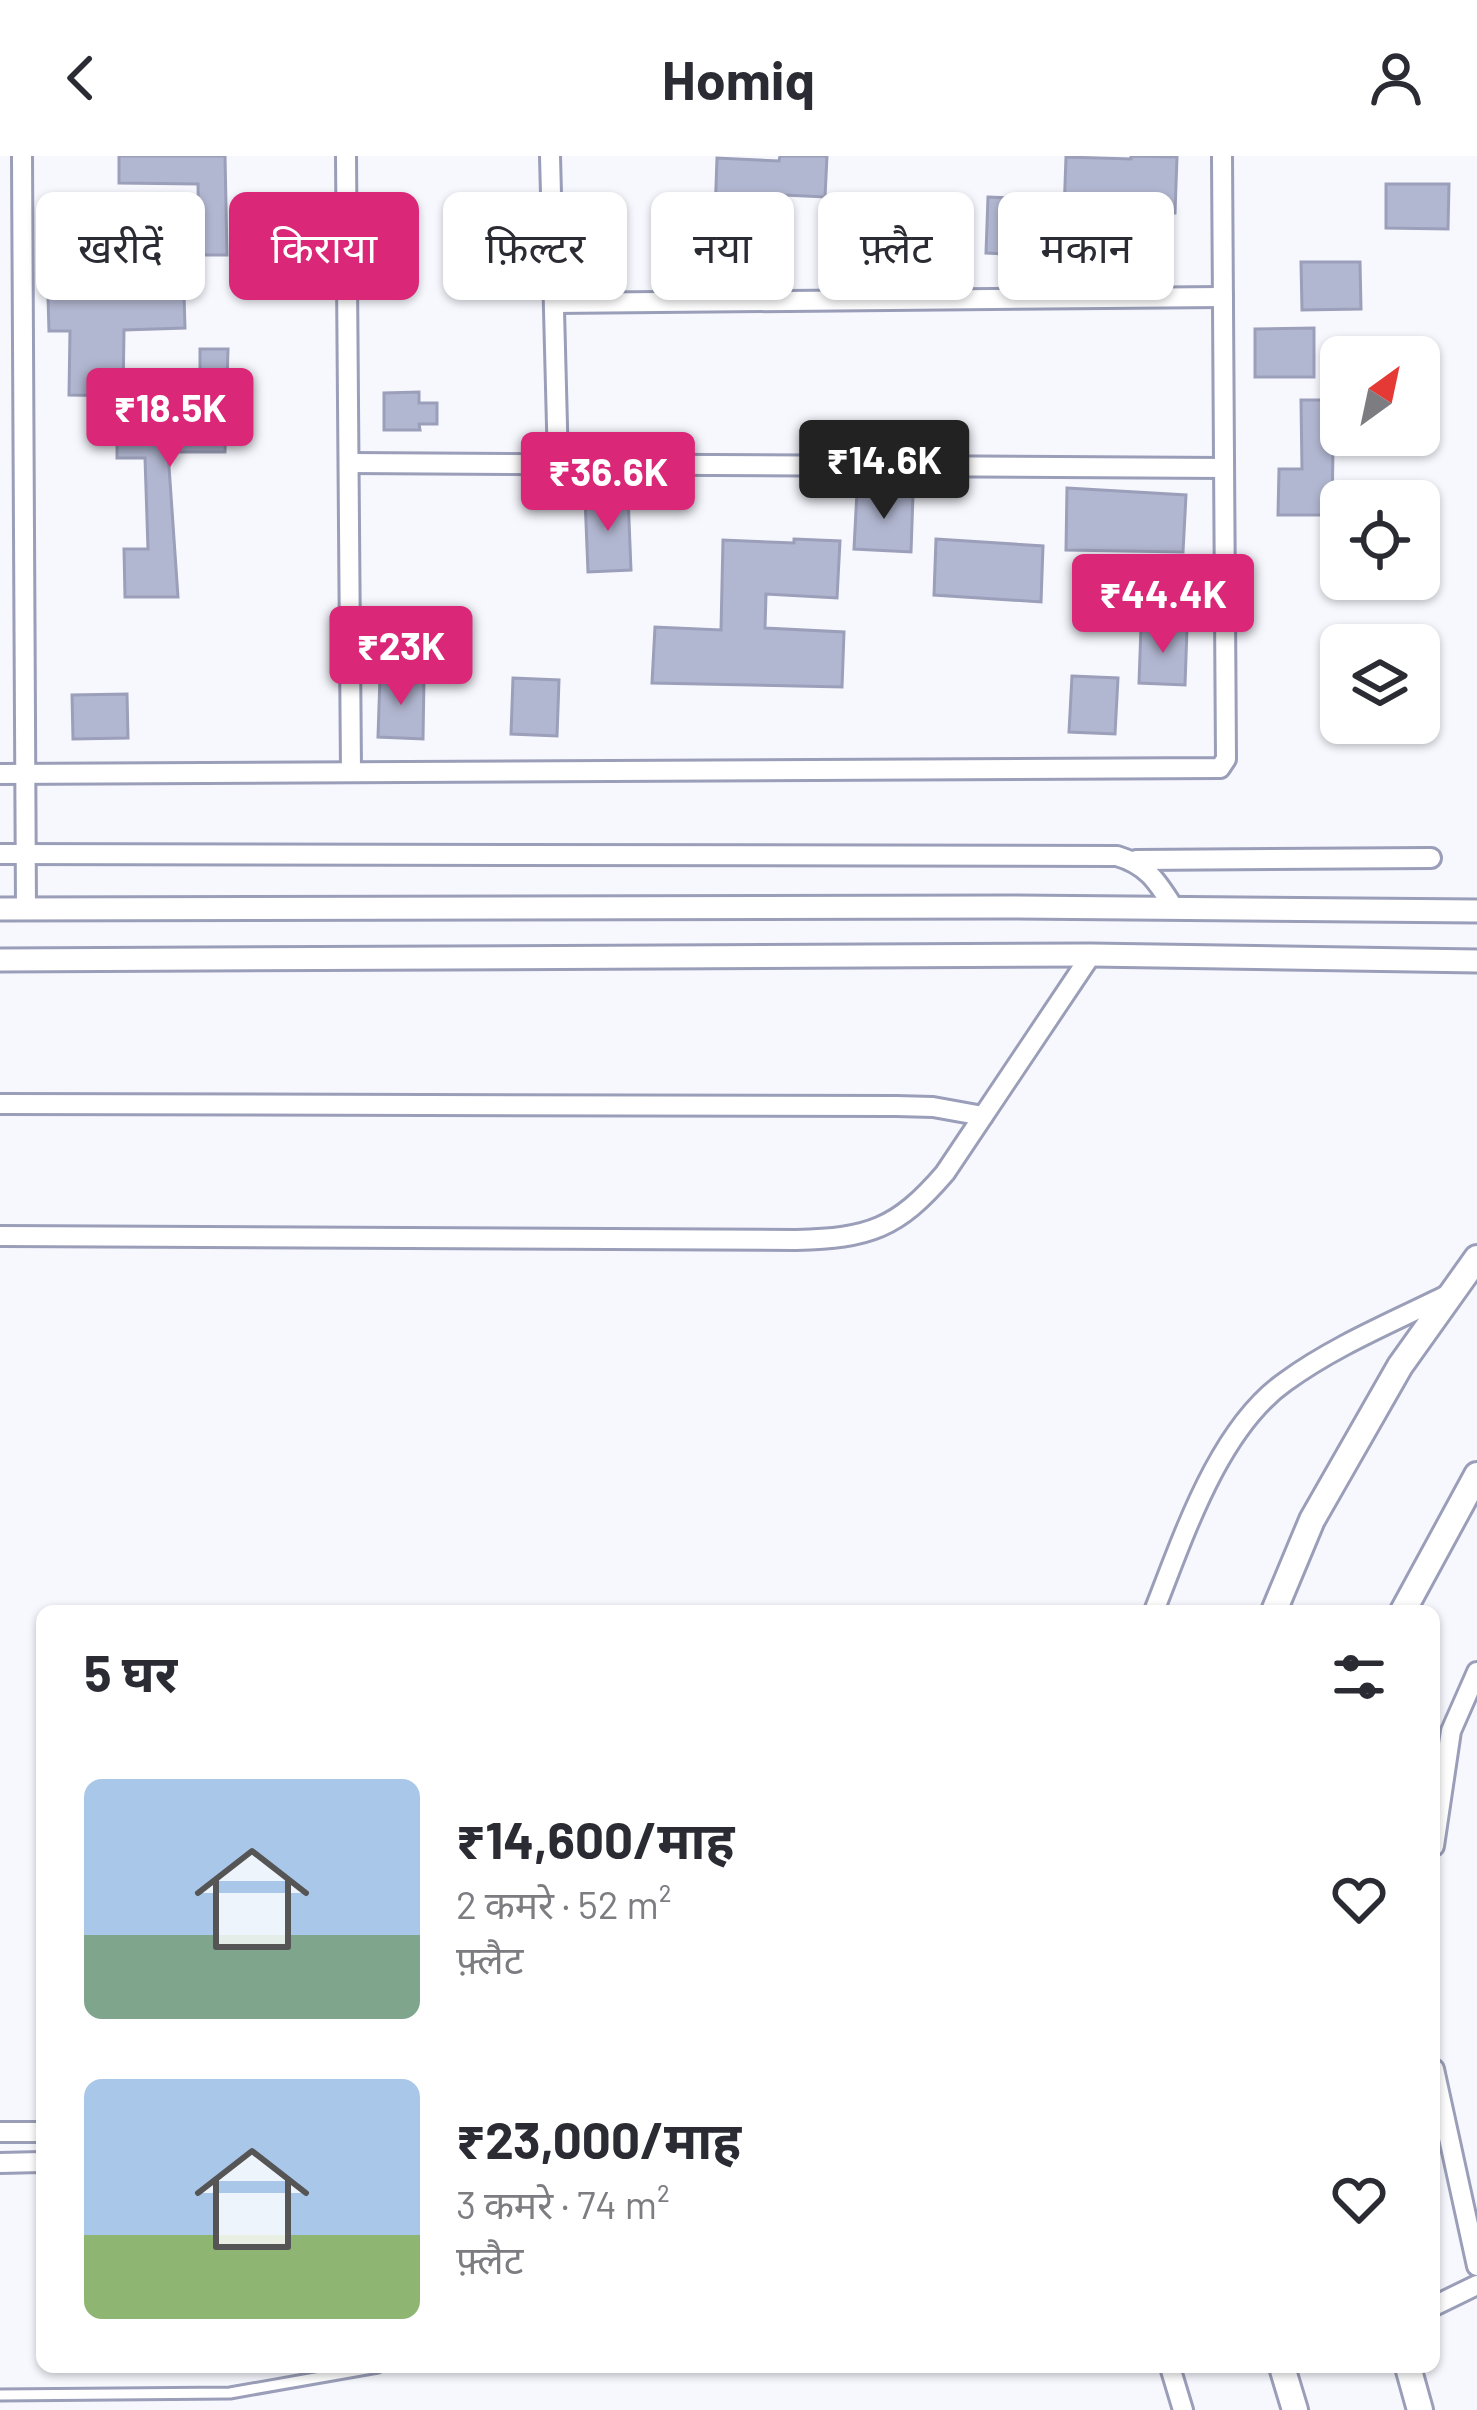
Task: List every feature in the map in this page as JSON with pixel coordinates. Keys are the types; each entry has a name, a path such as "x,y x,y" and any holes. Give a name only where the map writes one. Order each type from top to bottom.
{"main road":[{"path":"1277,1605 1312,1520 1400,1366 1477,1258"},
{"path":"1405,1605 1477,1475"},
{"path":"1284,2373 1295,2410"},
{"path":"1410,2373 1420,2410"}],"street":[{"path":"22,156 26,909"},
{"path":"346,156 351,772"},
{"path":"550,156 558,464"},
{"path":"0,774 1220,768 1226,759 1222,156"},
{"path":"554,303 1223,297"},
{"path":"349,463 1224,468"},
{"path":"0,854 1431,858"},
{"path":"1133,860 1155,877 1174,908"},
{"path":"0,909 1477,911"},
{"path":"0,1236 844,1238 894,1222 920,1203 1091,955"},
{"path":"0,960 1091,955 1477,961"},
{"path":"0,1104 896,1106 983,1116"},
{"path":"1156,1605 1192,1513 1214,1472 1244,1424 1280,1384 1453,1292"},
{"path":"1440,1805 1451,1731 1477,1672"},
{"path":"1440,2096 1477,2266"},
{"path":"0,2132 36,2132"},
{"path":"0,2163 36,2162"},
{"path":"1440,2303 1477,2285"},
{"path":"1172,2373 1183,2410"}],"lane":[{"path":"0,2395 109,2397 265,2389 346,2373"},
{"path":"109,2397 114,2410"}],"building":[{"path":"119,156 225,156 227,255 205,255 205,192 198,192 198,184 119,183"},
{"path":"780,156 827,156 825,192 818,192 818,197 716,192 717,158 779,161"},
{"path":"1066,157 1177,157 1175,213 1174,192 1065,192"},
{"path":"1386,184 1449,184 1448,229 1386,228"},
{"path":"988,197 998,197 998,254 986,253"},
{"path":"1301,262 1360,262 1361,309 1302,310"},
{"path":"48,300 184,300 185,328 124,330 123,396 69,395 70,331 49,331"},
{"path":"1314,328 1314,377 1255,377 1255,329"},
{"path":"200,349 228,349 225,452 168,452 178,597 125,597 124,549 148,549 145,458 117,458 117,409 195,409 195,403 200,403"},
{"path":"419,392 419,403 437,403 437,424 419,424 420,430 384,430 384,393"},
{"path":"1301,400 1320,400 1320,456 1333,456 1333,480 1320,480 1320,515 1278,515 1279,469 1302,469"},
{"path":"1067,488 1186,495 1183,552 1066,550"},
{"path":"857,491 913,495 911,552 854,549"},
{"path":"628,496 631,570 588,572 585,498"},
{"path":"794,539 840,541 837,598 766,594 765,628 844,632 842,687 652,683 655,627 721,630 723,540 794,543"},
{"path":"936,539 1043,546 1041,602 934,595"},
{"path":"1141,627 1187,629 1185,685 1139,683"},
{"path":"1072,676 1118,678 1115,734 1069,732"},
{"path":"380,677 424,678 423,739 378,737"},
{"path":"513,678 559,680 557,736 511,734"},
{"path":"127,694 128,738 73,739 72,695"}]}
